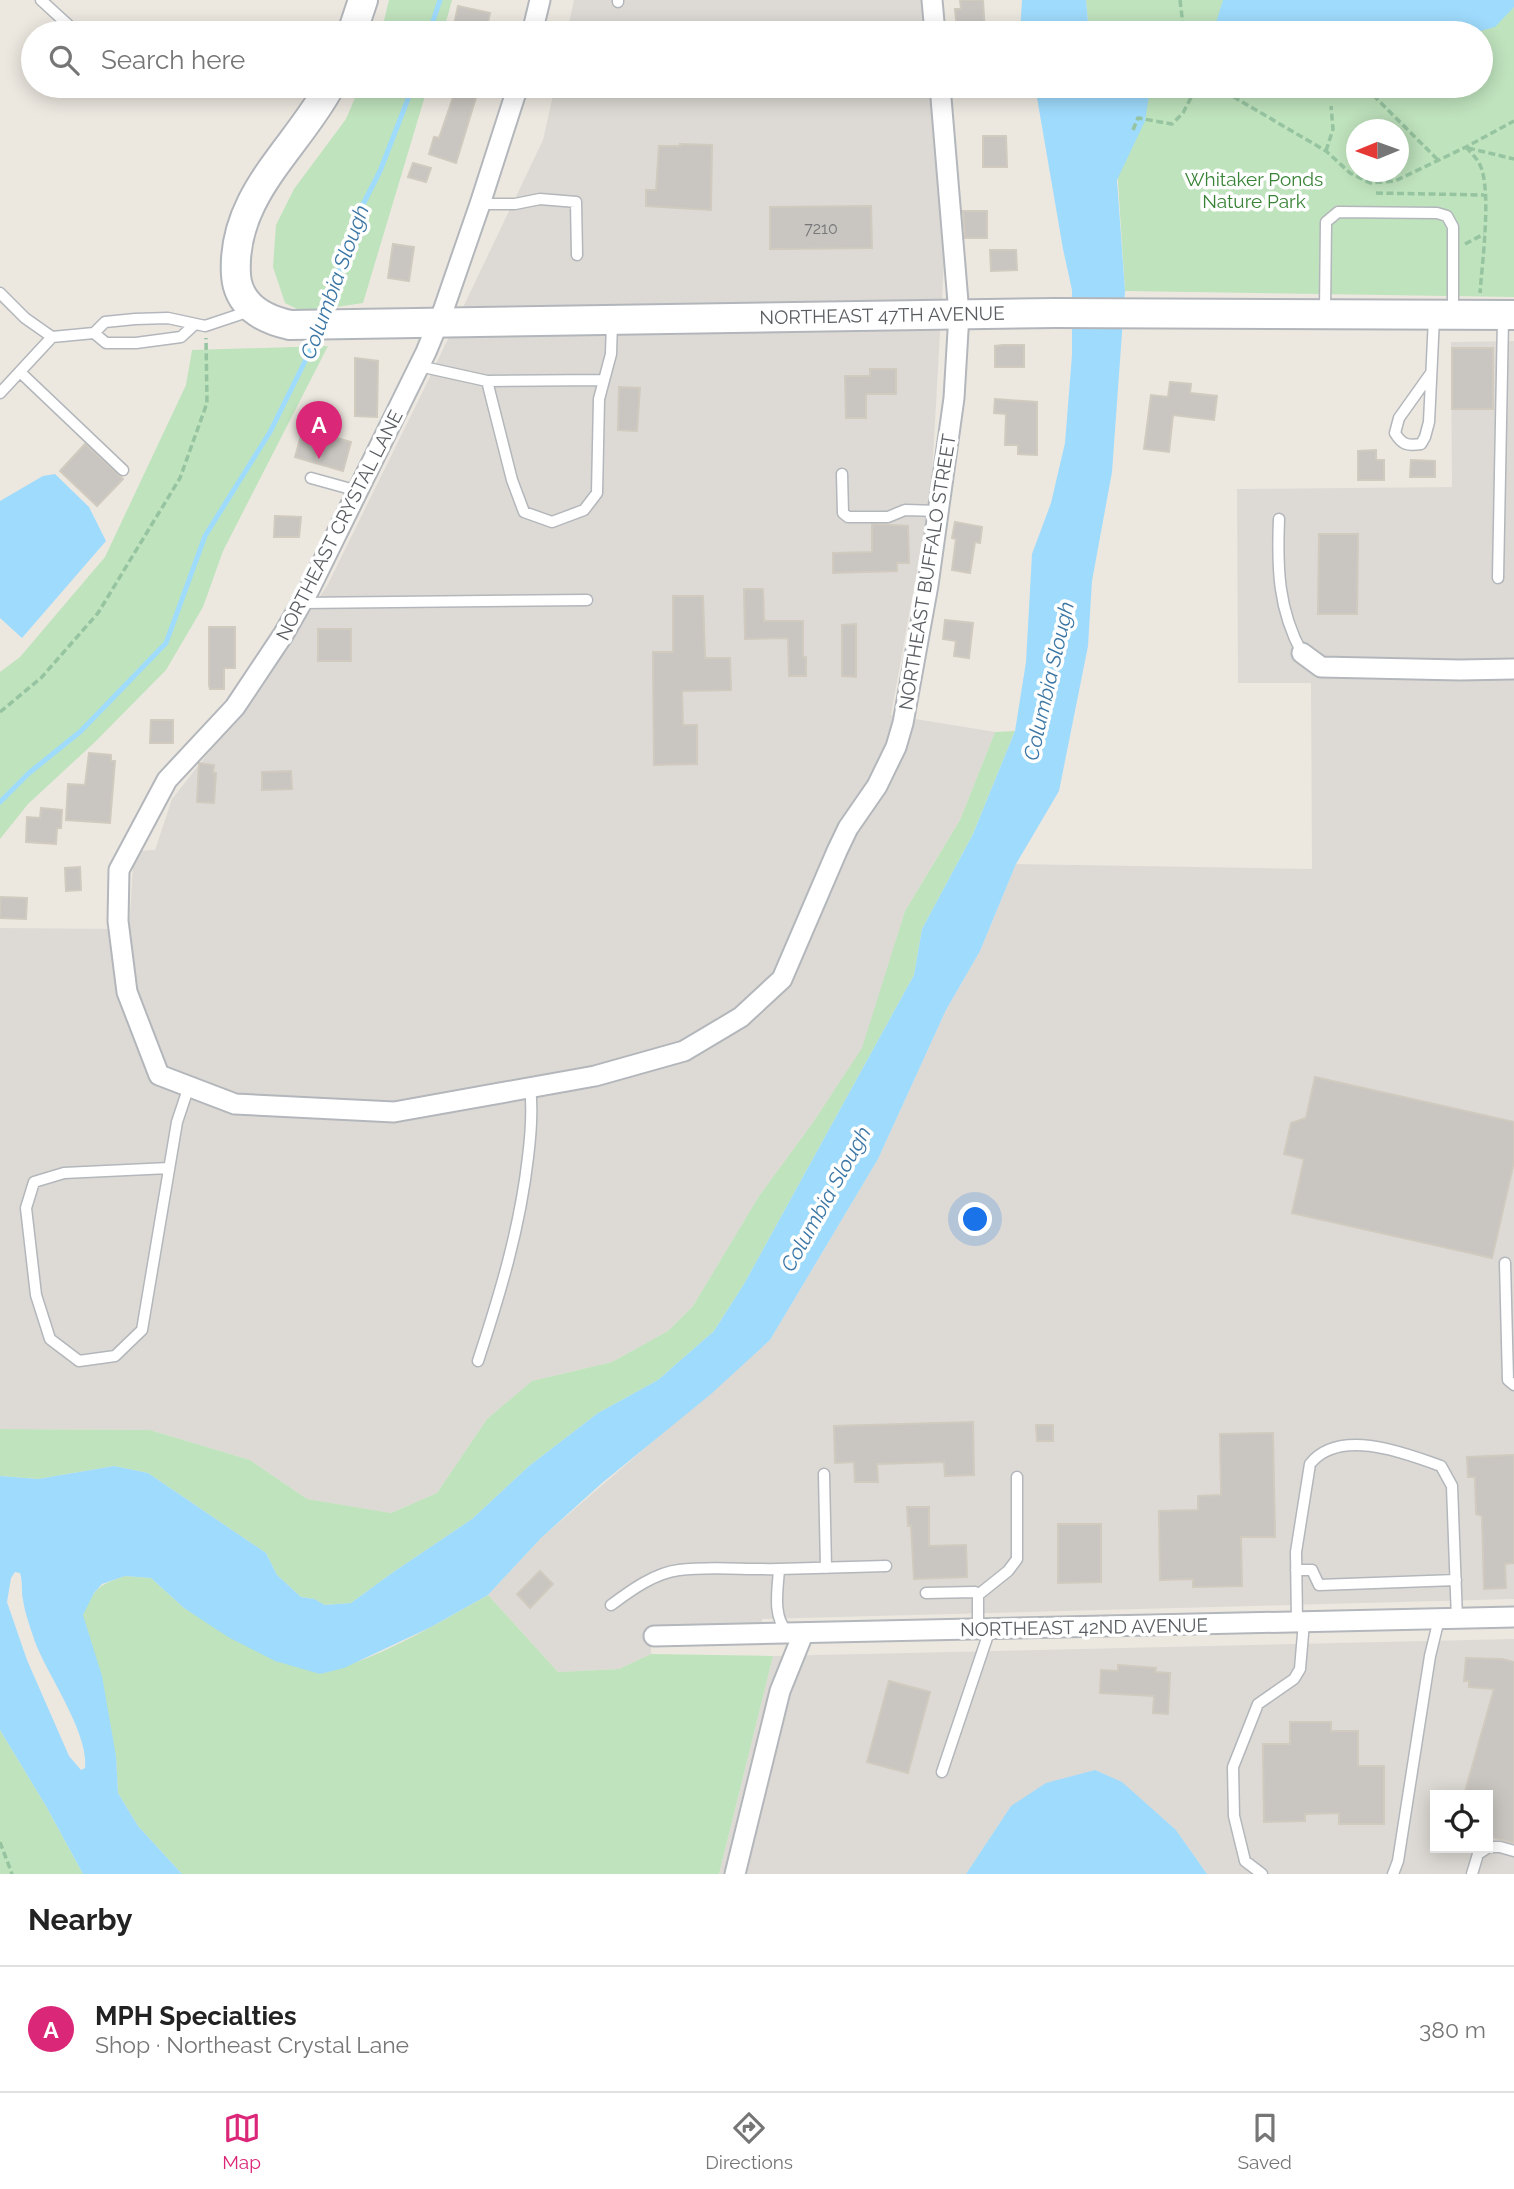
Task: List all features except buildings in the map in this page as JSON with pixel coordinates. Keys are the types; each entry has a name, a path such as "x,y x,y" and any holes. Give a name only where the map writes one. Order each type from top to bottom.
{"street":[{"path":"356,21 363,0"},
{"path":"535,21 540,0"},
{"path":"932,0 934,21"},
{"path":"253,310 239,292 236,279 236,251 243,220 266,176 323,98"},
{"name":"NORTHEAST CRYSTAL LANE","path":"120,933 119,870 167,780 235,707 301,603 438,323 515,98"},
{"name":"NORTHEAST BUFFALO STREET","path":"120,933 127,992 159,1075 235,1104 394,1112 595,1076 684,1051 741,1017 782,979 837,850 848,828 877,786 896,747 903,723 928,586 954,398 959,314 941,98"},
{"name":"NORTHEAST 47TH AVENUE","path":"253,310 279,323 304,325 1145,312 1477,314"},
{"path":"1302,653 1321,667 1514,669"},
{"name":"NORTHEAST 42ND AVENUE","path":"654,1636 1514,1617"},
{"path":"735,1874 796,1634"}],"lane":[{"path":"41,0 64,21"},
{"path":"480,204 515,204 540,199 576,202 578,255"},
{"path":"1325,313 1326,222 1338,212 1437,213 1447,216 1453,227 1454,250 1477,314 1498,578"},
{"path":"0,293 25,318 52,337 94,333 104,322 135,319 169,318 199,325"},
{"path":"94,333 106,343 136,343 181,337 199,325 253,310"},
{"path":"1431,373 1429,422 1425,437 1420,444 1409,446 1400,442 1395,433 1399,418 1431,373 1477,314"},
{"path":"486,381 512,480 524,512 552,522 584,510 597,493 599,399 611,354 612,319"},
{"path":"0,393 52,337"},
{"path":"419,366 486,381 603,380"},
{"path":"20,372 123,470"},
{"path":"842,474 844,513 848,517 888,517 905,510 939,511"},
{"path":"311,478 358,491"},
{"path":"1279,519 1277,564 1283,606 1289,630 1302,653"},
{"path":"301,603 587,600"},
{"path":"169,1168 64,1173 34,1182 26,1208 36,1294 50,1339 79,1361 115,1356 142,1330 177,1122 189,1086"},
{"path":"478,1361 506,1273 523,1197 533,1110 530,1087"},
{"path":"1505,1263 1508,1380 1514,1385"},
{"path":"1262,1874 1245,1861 1234,1816 1233,1766 1258,1704 1294,1679 1300,1669 1301,1622 1296,1552 1310,1464 1318,1453 1344,1444 1399,1450 1441,1466 1452,1486 1456,1580 1448,1619 1430,1657 1398,1861 1392,1874"},
{"path":"824,1474 826,1568"},
{"path":"978,1595 1017,1559 1017,1477"},
{"path":"611,1605 642,1584 677,1570 886,1566"},
{"path":"779,1569 779,1618 782,1626 796,1634"},
{"path":"1296,1570 1312,1570 1319,1585 1456,1580"},
{"path":"926,1593 975,1592 978,1595 984,1630 942,1772"},
{"path":"1493,1847 1514,1851"},
{"path":"1472,1874 1479,1853"}],"path":[{"path":"1180,0 1183,21"},
{"path":"1133,130 1138,118 1172,124 1183,113 1191,98"},
{"path":"1235,98 1326,151 1350,173 1370,183 1395,181 1514,121"},
{"path":"1376,98 1438,160"},
{"path":"1326,151 1333,129 1331,106"},
{"path":"1466,147 1514,159"},
{"path":"1466,147 1479,163 1483,175 1484,234 1477,314"},
{"path":"1376,193 1484,195"},
{"path":"1454,250 1484,234"},
{"path":"0,712 41,678 98,613 180,478 207,403 199,325"},
{"path":"0,1842 12,1874"}],"shaded area":[{"path":"574,0 922,0 924,21 570,21"},
{"path":"552,98 930,98 944,262 931,493 891,715 995,732 960,820 905,911 863,1048 759,1196 693,1306 668,1331 612,1362 532,1381 487,1419 437,1493 391,1513 307,1499 250,1460 150,1430 0,1429 0,928 129,929 134,851 155,850 172,799 267,678 328,584 543,140"},
{"path":"1514,341 1514,1599 762,1619 762,1636 651,1639 651,1654 619,1669 558,1672 488,1595 541,1538 770,1340 878,1159 946,1010 980,951 1016,864 1312,869 1311,683 1238,683 1237,489 1452,487 1451,342"},
{"path":"1514,1639 1514,1874 1207,1874 1176,1830 1137,1796 1011,1806 966,1874 719,1874 773,1656"}],"green space":[{"path":"389,0 452,0 446,21 384,21"},
{"name":"Whitaker Ponds Nature Park","path":"1086,0 1514,0 1514,297 1125,291 1115,135 1102,98 1493,98 1493,21 1088,21"},
{"path":"355,98 424,98 363,303 303,312 285,303 273,267 276,225 294,189 346,119"},
{"path":"328,346 223,551 203,607 166,670 95,742 28,804 0,839 0,672 20,657 105,557 186,385 192,350"},
{"path":"1015,731 973,834 922,929 914,975 744,1284 714,1331 658,1380 598,1413 529,1466 472,1519 351,1603 325,1605 314,1599 301,1597 277,1575 266,1553 148,1473 114,1466 38,1479 0,1476 0,1429 150,1430 250,1460 307,1499 391,1513 437,1493 487,1419 532,1381 612,1362 668,1331 693,1306 759,1196 814,1121 862,1048 905,911 960,820 995,732"},
{"path":"125,1576 151,1578 184,1608 320,1674 386,1650 488,1595 558,1672 619,1669 651,1654 773,1656 719,1874 182,1874 138,1826 118,1793 116,1756 82,1614 98,1589"},
{"path":"0,1730 46,1806 83,1874 0,1874"}],"water":[{"path":"1022,0 1086,0 1088,21 1021,21"},
{"path":"1223,0 1514,0 1514,7 1493,28 1493,21 1217,21"},
{"path":"1037,98 1149,98 1145,121 1117,180 1125,291 1112,472 1092,581 1088,646 1059,791 1016,864 980,951 946,1010 878,1159 770,1340 711,1394 602,1483 541,1538 488,1595 431,1627 344,1668 320,1674 275,1661 228,1637 184,1608 151,1578 125,1576 102,1584 94,1593 83,1615 102,1676 116,1756 118,1793 138,1826 182,1874 83,1874 0,1730 0,1476 38,1479 114,1466 148,1473 266,1553 277,1575 301,1597 314,1599 325,1605 351,1603 472,1519 529,1466 598,1413 658,1380 714,1331 744,1284 914,975 922,929 973,834 1015,731 1026,662 1032,554 1051,503 1065,443 1072,355 1072,290","holes":["15,1572 20,1573 22,1597 35,1642 81,1738 85,1754 85,1768 81,1770 69,1756 27,1660 7,1602 11,1578"]},
{"path":"55,474 89,507 106,541 22,638 0,618 0,501 43,476"},
{"path":"1095,1770 1122,1782 1176,1830 1207,1874 966,1874 1011,1806 1046,1783"}],"waterway":[{"name":"Columbia Slough","path":"433,21 440,0"},
{"name":"Columbia Slough","path":"325,317 353,224 380,171 408,98"},
{"name":"Columbia Slough","path":"0,802 29,773 81,731 166,643 205,536 270,432 319,333"}],"place":[{"name":"MPH Specialties","path":"319,459"}]}
